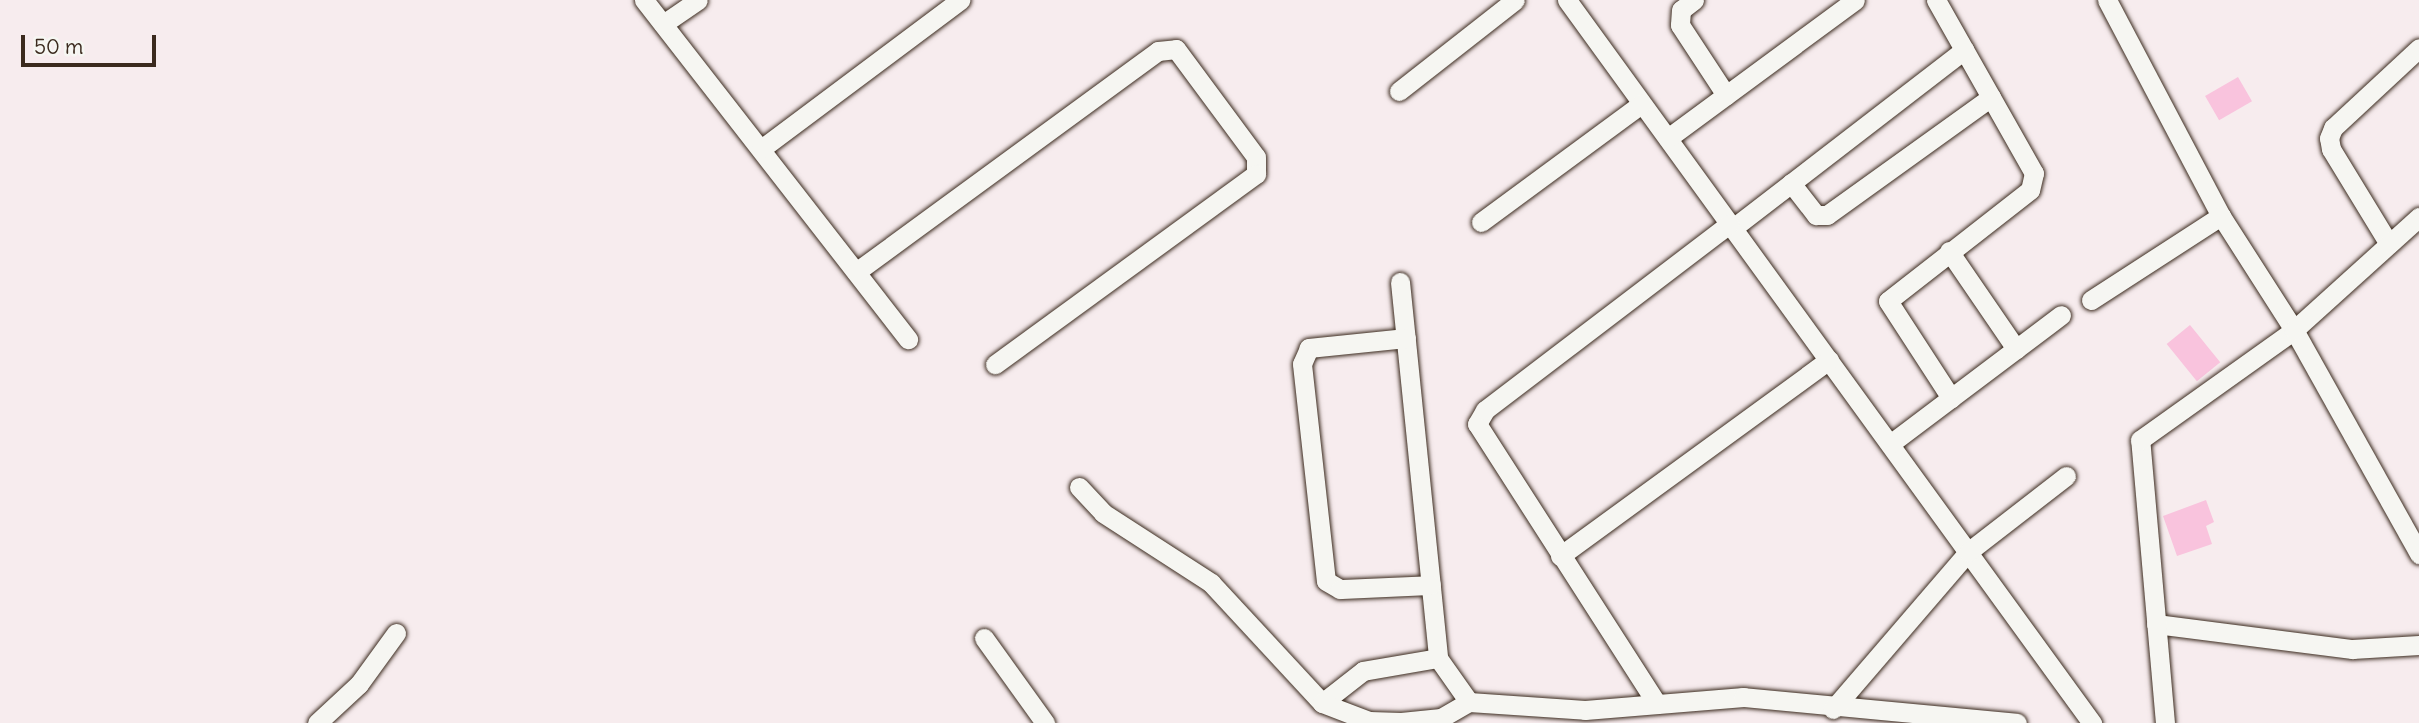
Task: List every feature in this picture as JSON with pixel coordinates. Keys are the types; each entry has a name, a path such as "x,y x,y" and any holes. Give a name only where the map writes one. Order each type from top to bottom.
{"street":[{"path":"644,0 908,339"},
{"path":"663,24 698,0"},
{"path":"761,149 960,0"},
{"path":"1399,91 1516,0"},
{"path":"1567,0 2092,723"},
{"path":"1694,0 1681,10 1680,25 1726,95"},
{"path":"1936,0 1991,97 2034,182 1888,300 1951,398"},
{"path":"2108,0 2221,216 2294,330 2419,554"},
{"path":"1668,138 1842,4"},
{"path":"2389,244 2331,149 2329,138 2333,128 2419,48"},
{"path":"856,272 1158,51 1176,49 1256,157 1256,174 995,364"},
{"path":"1657,704 1480,433 1480,416 1964,50"},
{"path":"1791,183 1816,215 1827,215 1991,97"},
{"path":"1481,222 1641,104"},
{"path":"2091,300 2221,216"},
{"path":"2165,723 2140,440 2294,330 2419,217"},
{"path":"1949,251 2016,349"},
{"path":"1400,282 1438,658 1469,702"},
{"path":"1889,444 2061,315"},
{"path":"1406,338 1309,348 1302,364 1326,581 1340,589 1431,585"},
{"path":"1560,556 1829,360"},
{"path":"1833,709 1968,552 2066,475"},
{"path":"1079,487 1103,513 1211,583 1322,703 1369,721 1401,722 1441,718 1469,702 1585,716 1657,704 1743,698 1833,709 2017,723"},
{"path":"2156,624 2352,649 2419,645"},
{"path":"317,723 359,684 396,633"},
{"path":"984,638 1045,723"},
{"path":"1322,703 1363,671 1438,658"}],"building":[{"path":"2238,77 2252,101 2219,120 2205,96"},
{"path":"2190,325 2220,362 2197,381 2167,344"},
{"path":"2206,500 2214,522 2206,526 2212,544 2177,556 2163,516"}]}
